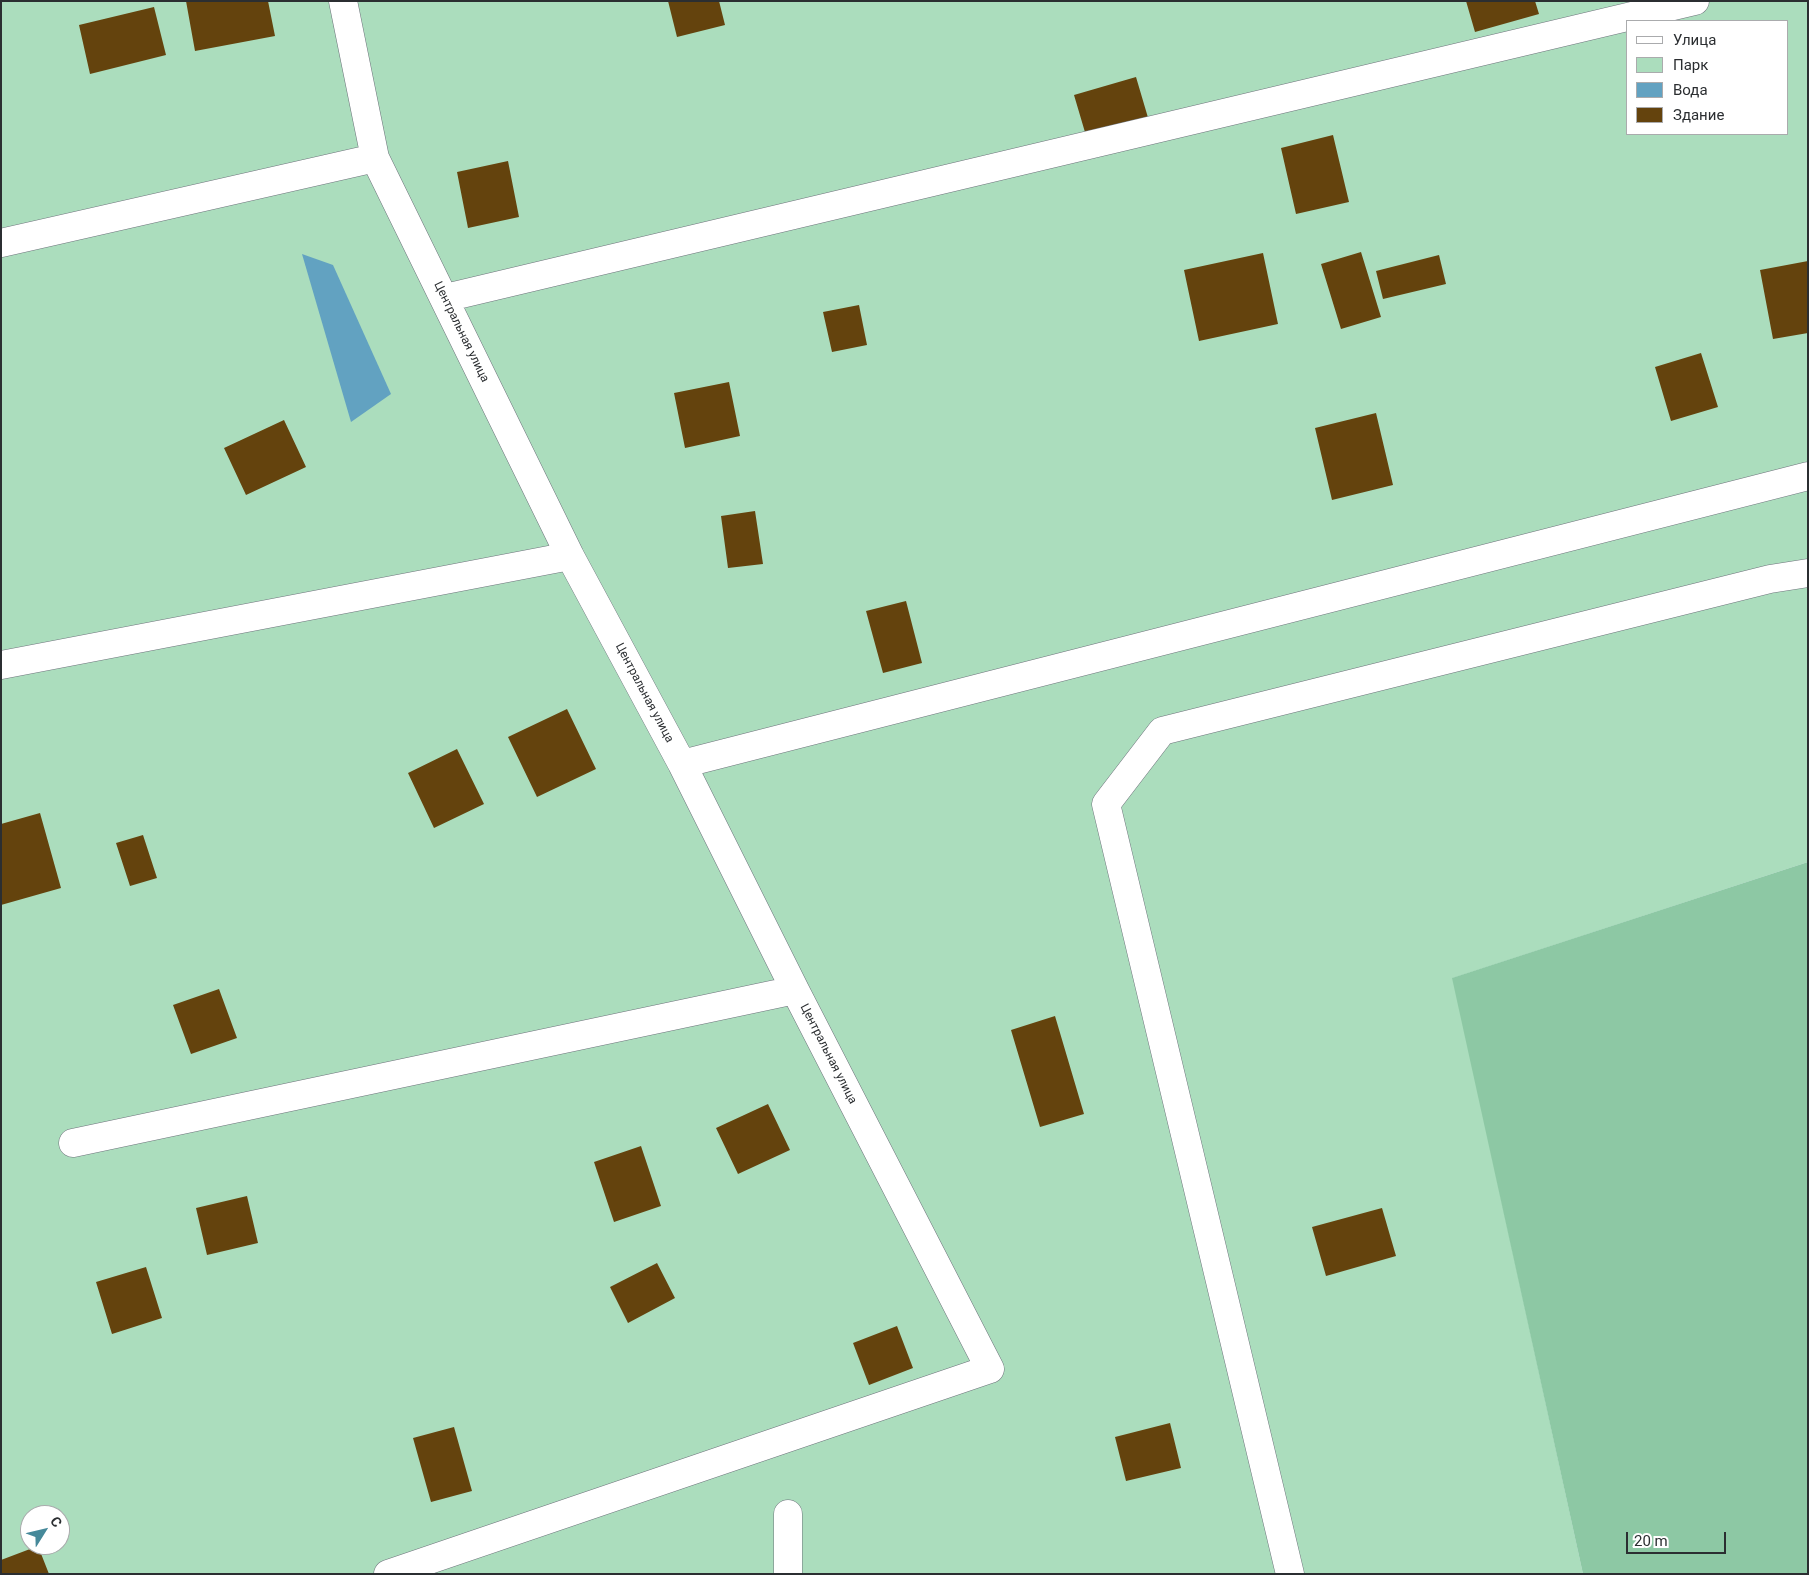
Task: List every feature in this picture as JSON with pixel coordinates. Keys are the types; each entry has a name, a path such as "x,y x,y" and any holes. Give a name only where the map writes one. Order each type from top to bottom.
{"street":[{"name":"Центральная улица","path":"343,1 375,158 570,556 682,764 795,990 990,1369 388,1574"},
{"path":"444,298 1695,1"},
{"path":"1,243 375,158"},
{"path":"682,764 1808,476"},
{"path":"1,665 570,556"},
{"path":"1290,1574 1106,804 1162,731 1770,579 1808,572"},
{"path":"73,1143 795,990"},
{"path":"788,1514 788,1574"}],"green space":[{"path":"1,1 1808,1 1808,862 1453,978 1583,1574 1,1574"},
{"path":"1808,862 1808,1574 1583,1574 1452,978"}],"water":[{"path":"302,254 333,265 391,394 351,422"}],"building":[{"path":"186,1 268,1 275,36 195,51"},
{"path":"668,1 719,1 725,25 677,37"},
{"path":"1466,1 1535,1 1539,14 1475,32"},
{"path":"154,7 166,55 90,74 79,25"},
{"path":"1136,77 1149,121 1087,139 1074,95"},
{"path":"1333,135 1349,202 1296,214 1281,148"},
{"path":"508,161 519,217 468,228 457,172"},
{"path":"1361,252 1381,317 1341,329 1321,264"},
{"path":"1263,253 1278,324 1199,341 1184,270"},
{"path":"1439,255 1446,284 1383,299 1376,271"},
{"path":"1808,261 1808,333 1773,339 1760,270"},
{"path":"859,305 867,345 832,352 823,312"},
{"path":"1701,353 1718,407 1671,421 1655,367"},
{"path":"729,382 740,436 685,448 674,393"},
{"path":"1376,413 1393,485 1332,500 1315,428"},
{"path":"284,420 306,467 246,495 224,448"},
{"path":"755,511 763,564 728,568 721,516"},
{"path":"906,601 922,663 883,673 866,611"},
{"path":"567,709 596,769 537,797 508,737"},
{"path":"457,749 484,804 434,828 408,773"},
{"path":"40,813 61,888 1,905 1,824"},
{"path":"143,835 157,878 130,886 116,843"},
{"path":"219,989 237,1038 191,1054 173,1005"},
{"path":"1055,1016 1084,1114 1040,1127 1011,1030"},
{"path":"768,1104 790,1150 738,1174 716,1128"},
{"path":"641,1146 661,1206 614,1222 594,1162"},
{"path":"247,1196 258,1243 207,1255 196,1208"},
{"path":"1382,1208 1396,1256 1326,1276 1312,1227"},
{"path":"657,1263 675,1298 628,1323 610,1287"},
{"path":"146,1267 162,1318 112,1334 96,1282"},
{"path":"897,1326 913,1368 869,1385 853,1343"},
{"path":"1170,1423 1181,1468 1126,1481 1115,1437"},
{"path":"454,1427 472,1491 431,1502 413,1438"},
{"path":"20,1553 20,1555 42,1555 49,1574 1,1574 1,1560"}]}
